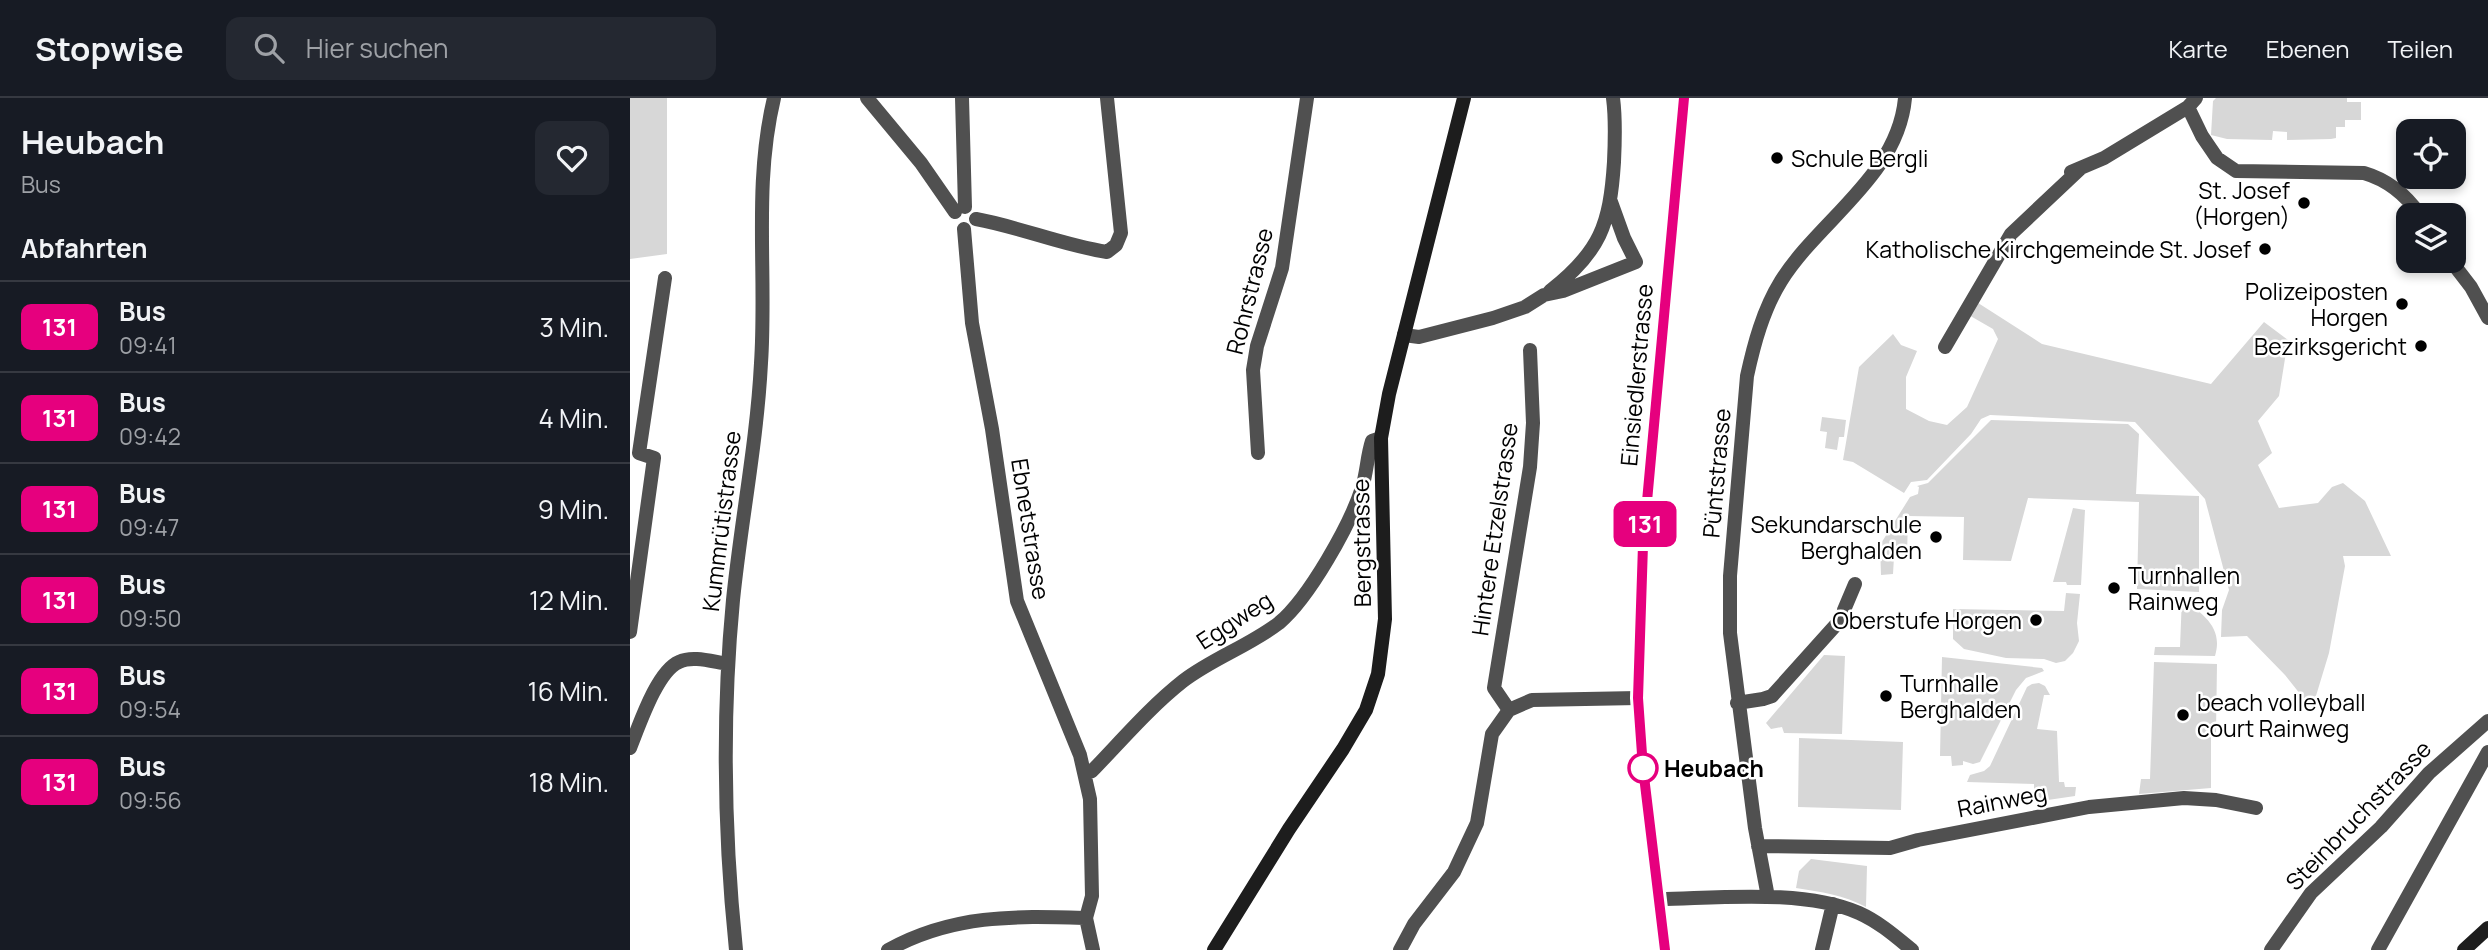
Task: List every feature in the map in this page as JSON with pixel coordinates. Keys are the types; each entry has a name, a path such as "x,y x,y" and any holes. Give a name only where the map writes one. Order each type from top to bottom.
{"street":[{"name":"Kummrütistrasse","path":"736,950 726,802 728,664 733,598 761,362 762,191 765,148 774,98"},
{"path":"867,98 960,209 973,211 975,219 972,226 964,229 956,225 960,209 962,98"},
{"path":"975,219 1003,223 1077,247 1107,252 1116,244 1121,233 1107,98"},
{"name":"Rohrstrasse","path":"1258,453 1253,370 1257,346 1282,268 1307,98"},
{"name":"Bergstrasse","path":"1214,950 1289,829 1343,749 1366,710 1378,674 1385,619 1381,438 1389,394 1464,98"},
{"path":"1405,335 1419,337 1525,307 1574,272 1587,258 1611,202 1616,132 1613,98"},
{"name":"Einsiedlerstrasse","path":"1665,950 1643,768 1638,698 1643,545 1684,98"},
{"name":"Püntstrasse","path":"1769,897 1758,846 1737,703 1730,633 1730,576 1747,376 1753,348 1768,306 1782,280 1874,171 1893,143 1905,98"},
{"path":"2065,173 2104,158 2192,102 2202,136 2217,158 2236,171 2364,173 2378,177 2400,192 2410,203"},
{"path":"1945,346 2011,234 2080,169"},
{"path":"1544,295 1563,291 1636,262 1611,202"},
{"name":"Ebnetstrasse","path":"964,229 972,323 992,429 1017,601 1080,755 1090,799 1092,896 1086,918 1093,950"},
{"path":"2460,273 2488,318"},
{"path":"630,632 654,458 639,453 665,278"},
{"name":"Hintere Etzelstrasse","path":"1509,710 1494,688 1530,467 1533,423 1530,350"},
{"name":"Eggweg","path":"1085,774 1092,771 1181,683 1198,670 1262,634 1293,608 1318,573 1351,513 1362,488 1372,441 1381,438"},
{"path":"1737,703 1772,695 1843,617 1855,584"},
{"path":"630,748 633,730 668,668 691,659 728,664"},
{"path":"1400,950 1414,924 1454,872 1477,823 1492,734 1509,710 1532,700 1638,698"},
{"name":"Steinbruchstrasse","path":"2271,950 2311,892 2381,827 2437,766 2488,720"},
{"path":"2378,950 2488,752"},
{"name":"Rainweg","path":"1758,846 1890,848 1918,840 2089,807 2184,798 2216,800 2256,808"},
{"path":"1660,900 1769,897 1833,904 1878,924 1912,950"},
{"path":"1822,950 1833,904"},
{"path":"888,950 932,930 983,918 1086,918"},
{"path":"2464,950 2488,928"}],"shaded area":[{"path":"630,98 667,98 667,254 630,259"},
{"path":"2216,98 2347,98 2347,102 2361,102 2361,120 2345,120 2345,127 2336,127 2336,138 2331,139 2287,140 2287,132 2273,131 2272,140 2227,139 2211,135 2213,101"},
{"path":"1975,301 2042,344 2211,384 2264,322 2288,340 2279,396 2258,421 2272,453 2258,465 2279,508 2318,503 2332,487 2343,483 2365,501 2391,556 2343,556 2345,566 2329,653 2312,709 2285,675 2247,636 2221,637 2222,610 2229,590 2205,499 2135,422 1990,415 1981,419 1971,434 1927,480 1911,482 1904,493 1853,462 1843,460 1859,367 1893,334 1901,345 1917,351 1906,377 1906,409 1929,421 1947,425 1967,407 1998,339 1993,329 1967,314"},
{"path":"1822,417 1846,420 1844,437 1839,437 1837,450 1825,448 1827,432 1820,431"},
{"path":"1991,420 2128,424 2139,434 2136,494 2199,496 2199,592 2137,589 2139,502 2028,498 2011,561 1963,560 1964,517 1908,516 1907,557 1894,557 1893,574 1881,575 1880,545 1910,497 1918,494 1917,486 1928,483"},
{"path":"2073,508 2085,510 2081,585 2053,582"},
{"path":"2066,593 2080,594 2077,623 2079,641 2065,661 2056,663 2044,659 2006,658 1964,649 1953,639 1953,609 2064,611"},
{"path":"2182,597 2203,615 2214,629 2217,646 2215,656 2154,655 2155,647 2180,647"},
{"path":"1824,655 1845,656 1842,734 1784,733 1782,727 1771,729 1766,723"},
{"path":"1942,657 2042,668 2044,671 2026,678 2016,690 1980,762 1973,764 1963,761 1963,765 1952,766 1951,756 1940,756"},
{"path":"2154,662 2217,664 2216,732 2211,735 2211,788 2139,794 2141,779 2150,779"},
{"path":"2039,683 2045,686 2050,695 2044,695 2037,729 2057,731 2059,782 2064,782 2065,787 2076,787 2075,796 2034,802 2034,784 1967,782 1970,775 1990,766 2027,687"},
{"path":"1799,738 1903,742 1901,810 1798,807"},
{"path":"1811,859 1867,866 1866,907 1841,897 1796,888 1799,871"}],"bus line":[{"name":"131","path":"1665,950 1643,768 1638,698 1643,545 1684,98"}],"place":[{"name":"Schule Bergli","path":"1777,158"},
{"name":"St. Josef (Horgen)","path":"2304,203"},
{"name":"Katholische Kirchgemeinde St. Josef","path":"2265,249"},
{"name":"Polizeiposten Horgen","path":"2402,304"},
{"name":"Bezirksgericht","path":"2421,346"},
{"name":"Sekundarschule Berghalden","path":"1936,537"},
{"name":"Turnhallen Rainweg","path":"2114,588"},
{"name":"Oberstufe Horgen","path":"2036,620"},
{"name":"Turnhalle Berghalden","path":"1886,696"},
{"name":"beach volleyball court Rainweg","path":"2183,715"},
{"name":"Heubach","path":"1643,768"}]}
